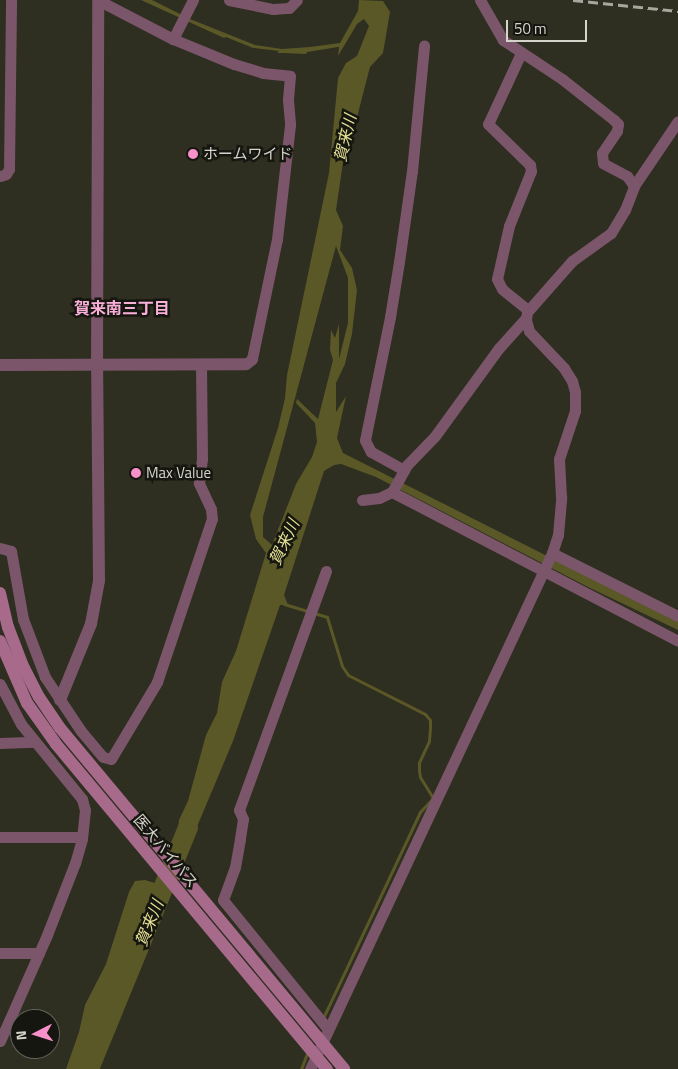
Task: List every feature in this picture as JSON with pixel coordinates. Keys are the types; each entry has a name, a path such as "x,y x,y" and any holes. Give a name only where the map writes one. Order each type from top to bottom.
{"main road":[{"path":"0,593 8,627 22,664 39,697 60,728 344,1069"},
{"name":"医大バイパス","path":"0,641 17,682 39,721 327,1069"}],"street":[{"path":"0,176 6,174 9,169 11,0"},
{"path":"0,365 97,365 201,365 246,364 252,359 262,317 280,220 290,125 288,100 290,76 263,73 234,64 173,39 98,0 97,365 99,581 91,624 60,700"},
{"path":"173,39 193,0"},
{"path":"229,0 284,8 293,5 297,0"},
{"path":"480,0 496,32 521,54 562,79 618,124 617,131 602,153 603,163 627,176 634,186"},
{"path":"404,470 371,452 365,440 399,262 412,171 424,46"},
{"path":"310,1069 318,1038 328,1028 552,553 560,526 558,468 560,451 575,411 575,392 564,368 529,331 527,314 502,289 498,279 509,226 531,172 530,165 488,124 521,54"},
{"path":"362,500 378,498 392,492 404,470 435,436 499,348 527,314 572,261 611,233 622,218 634,186 678,121"},
{"path":"0,548 11,551 25,626 45,677 98,752 107,759 111,759 117,752 139,708 157,682 212,519 211,509 199,482 202,459 201,365"},
{"path":"392,492 678,641"},
{"path":"552,553 678,616"},
{"path":"326,571 239,810 243,819 240,839 235,867 223,900 328,1028"},
{"path":"0,684 34,742 82,799 85,810 82,837 71,872 14,1009"},
{"path":"0,743 34,742"},
{"path":"0,837 82,837"},
{"path":"0,953 39,953"},
{"path":"0,1041 10,1019"}],"water":[{"path":"141,0 152,0 190,19 255,45 282,49 340,43 358,11 359,0 383,1 390,12 383,53 370,67 355,125 345,149 336,210 343,226 340,250 352,268 357,290 352,334 345,364 336,383 336,412 346,396 337,438 343,453 678,622 678,630 588,587 376,477 341,464 334,465 324,471 284,595 288,605 280,605 233,741 183,860 173,849 177,841 179,820 188,801 206,735 217,713 222,682 236,651 266,553 256,539 250,515 278,428 285,398 287,375 329,173 338,78 346,63 357,56 369,26 364,19 357,24 338,56 339,47 307,52 306,54 277,53 279,51 253,48 226,37 224,38","holes":["336,246 348,278 348,323 339,359 339,324 335,338 331,330 330,350 333,360 318,419 297,399 296,403 315,423 317,442 312,457 296,484 272,545 263,537 263,517"]},
{"path":"145,880 158,884 165,893 124,977 120,977 116,985 85,1069 66,1069 79,1032 85,1005 106,964 129,892 135,881"}],"waterway":[{"path":"284,604 327,617 342,666 348,675 425,714 430,720 429,741 419,762 419,770 420,777 433,798 420,812 323,1018"},
{"name":"賀来川","path":"89,1069 188,828"},
{"path":"301,1069 308,1051"}],"railway":[{"path":"573,0 678,11"}],"place":[{"name":"ホームワイド","path":"193,154"},
{"name":"Max Value","path":"136,473"}],"district":[{"name":"賀来南三丁目","path":"122,308"}]}
